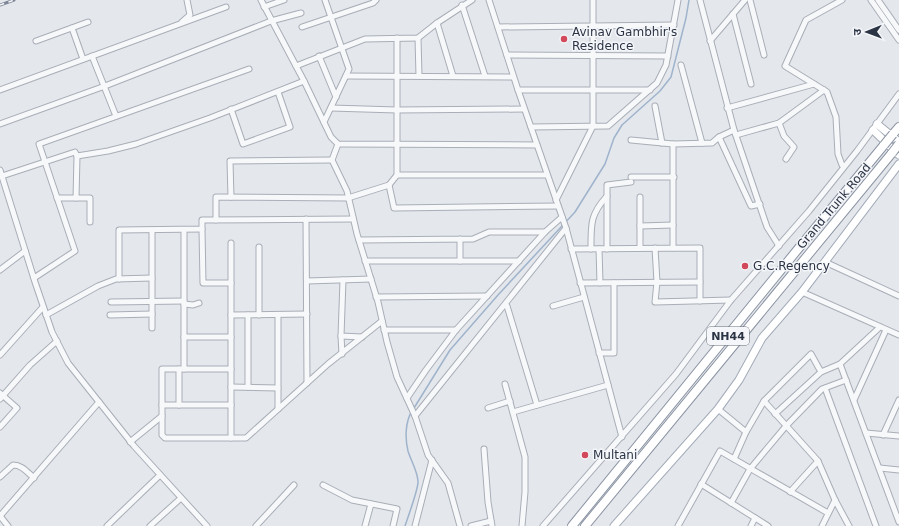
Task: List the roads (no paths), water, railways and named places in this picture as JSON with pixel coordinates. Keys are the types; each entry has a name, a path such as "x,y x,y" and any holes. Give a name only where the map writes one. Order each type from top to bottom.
{"highway":[{"name":"Grand Trunk Road","path":"572,526 899,127"},
{"name":"Grand Trunk Road","path":"585,526 896,154 899,143"}],"main road":[{"path":"875,127 899,143"},
{"path":"875,127 896,154"},
{"path":"614,526 621,522 718,409 739,380 762,338 802,292 899,164"}],"street":[{"path":"180,24 190,15 187,0"},
{"path":"260,0 304,81 331,137 338,144 537,145"},
{"path":"264,7 284,0"},
{"path":"324,122 349,69 326,0"},
{"path":"302,27 373,3 376,0"},
{"path":"296,66 366,38 418,38 462,5 472,0"},
{"path":"489,0 524,109 566,227 622,436"},
{"path":"556,200 593,126 593,0"},
{"path":"531,128 608,126 650,90 658,83 666,65 678,0"},
{"path":"700,0 727,108 768,226 779,246"},
{"path":"710,41 744,0"},
{"path":"750,0 764,55"},
{"path":"842,0 806,20 785,66 827,92 836,117 838,154 842,165"},
{"path":"871,0 899,40"},
{"path":"878,0 899,30"},
{"path":"462,5 485,76"},
{"path":"0,90 226,7"},
{"path":"0,124 105,86 271,21 301,13"},
{"path":"733,14 751,84"},
{"path":"36,41 88,22"},
{"path":"437,23 453,76"},
{"path":"498,27 674,25"},
{"path":"72,28 83,59"},
{"path":"216,220 216,197 348,198 389,185 397,175 397,38"},
{"path":"418,38 419,76"},
{"path":"507,55 668,56"},
{"path":"92,56 116,116"},
{"path":"319,56 336,97"},
{"path":"681,65 702,142"},
{"path":"34,278 75,251 39,144 248,69"},
{"path":"346,76 514,76"},
{"path":"77,156 108,151 136,144 304,81"},
{"path":"727,108 814,84"},
{"path":"518,90 650,90"},
{"path":"631,140 673,144 702,142 712,143 719,137 735,132 779,123 824,90"},
{"path":"232,109 243,144 290,127 278,92"},
{"path":"543,526 676,374 731,300 779,246 875,127 899,94"},
{"path":"655,106 662,143"},
{"path":"331,108 397,110 524,109"},
{"path":"779,123 784,136 794,147 786,159"},
{"path":"719,137 752,206 760,204"},
{"path":"338,144 332,160 347,191 353,219 398,377 414,414 426,449 448,483 460,526"},
{"path":"673,144 673,248"},
{"path":"2,176 75,152 77,156 76,198"},
{"path":"231,198 230,161 332,160"},
{"path":"0,170 43,307 68,363 130,442 207,526"},
{"path":"397,175 548,175"},
{"path":"606,249 607,185 631,179 674,177"},
{"path":"389,185 394,208 558,206"},
{"path":"591,249 592,218 597,207 607,196"},
{"path":"640,197 640,248"},
{"path":"57,198 90,198 90,222"},
{"path":"407,398 456,330 545,232 563,218"},
{"path":"306,219 308,383"},
{"path":"231,283 203,283 202,220 353,219"},
{"path":"640,226 673,225"},
{"path":"414,414 566,227"},
{"path":"119,279 119,230 202,229"},
{"path":"152,230 152,328"},
{"path":"179,405 184,337 184,230"},
{"path":"359,240 473,239 489,232 545,232"},
{"path":"460,239 460,261"},
{"path":"231,243 231,438"},
{"path":"259,247 259,315"},
{"path":"599,248 600,283"},
{"path":"655,248 657,282 654,302 731,300"},
{"path":"571,249 700,248 700,301"},
{"path":"0,270 25,251"},
{"path":"365,261 519,261"},
{"path":"825,262 899,296"},
{"path":"46,314 98,286 119,279 152,278"},
{"path":"307,281 371,279"},
{"path":"342,354 341,336 343,280"},
{"path":"599,353 614,353 614,282"},
{"path":"580,283 700,282"},
{"path":"802,292 899,335"},
{"path":"376,297 487,296"},
{"path":"553,306 584,297"},
{"path":"111,302 184,302 193,305 199,303"},
{"path":"507,306 537,405"},
{"path":"0,355 43,307"},
{"path":"110,315 152,314"},
{"path":"231,315 307,314"},
{"path":"248,315 248,387"},
{"path":"278,315 278,409"},
{"path":"231,369 162,369 162,435 165,438 246,438 308,383 382,321"},
{"path":"775,414 821,372 840,364 880,327"},
{"path":"384,330 456,330"},
{"path":"854,400 886,330"},
{"path":"341,336 362,337"},
{"path":"184,337 231,338"},
{"path":"0,427 17,408 1,396 30,365 57,341"},
{"path":"734,459 746,432 764,401 811,354 821,372"},
{"path":"840,364 897,510 899,522"},
{"path":"731,503 750,469 786,426 822,389 846,380"},
{"path":"505,384 525,457 525,492 522,526"},
{"path":"513,412 608,385"},
{"path":"231,387 278,388"},
{"path":"825,388 876,526"},
{"path":"883,435 899,400"},
{"path":"488,408 510,401"},
{"path":"764,401 818,461 835,500 849,526"},
{"path":"8,526 0,516 99,402"},
{"path":"162,405 231,405"},
{"path":"718,409 746,432"},
{"path":"130,442 162,416"},
{"path":"866,433 899,436"},
{"path":"471,526 492,523 488,502 484,449"},
{"path":"678,526 720,451 828,513"},
{"path":"414,526 432,460"},
{"path":"790,492 818,461"},
{"path":"0,477 13,465 16,465 20,466 34,478"},
{"path":"880,468 899,470"},
{"path":"107,526 160,475"},
{"path":"701,484 768,526"},
{"path":"256,526 294,485"},
{"path":"323,485 352,500 397,509 393,526"},
{"path":"150,526 181,498"},
{"path":"822,526 835,500"},
{"path":"365,526 371,504"},
{"path":"751,526 755,518"}],"waterway":[{"path":"414,408 450,350 498,295 575,212 605,164 614,138 622,125 660,91 671,77 689,0"},
{"path":"405,526 418,484 406,441 407,425 412,411"}],"railway":[{"path":"0,5 14,0"}],"place":[{"name":"Avinav Gambhir's Residence","path":"564,39"},
{"name":"G.C.Regency","path":"745,266"},
{"name":"Multani","path":"585,455"}]}
